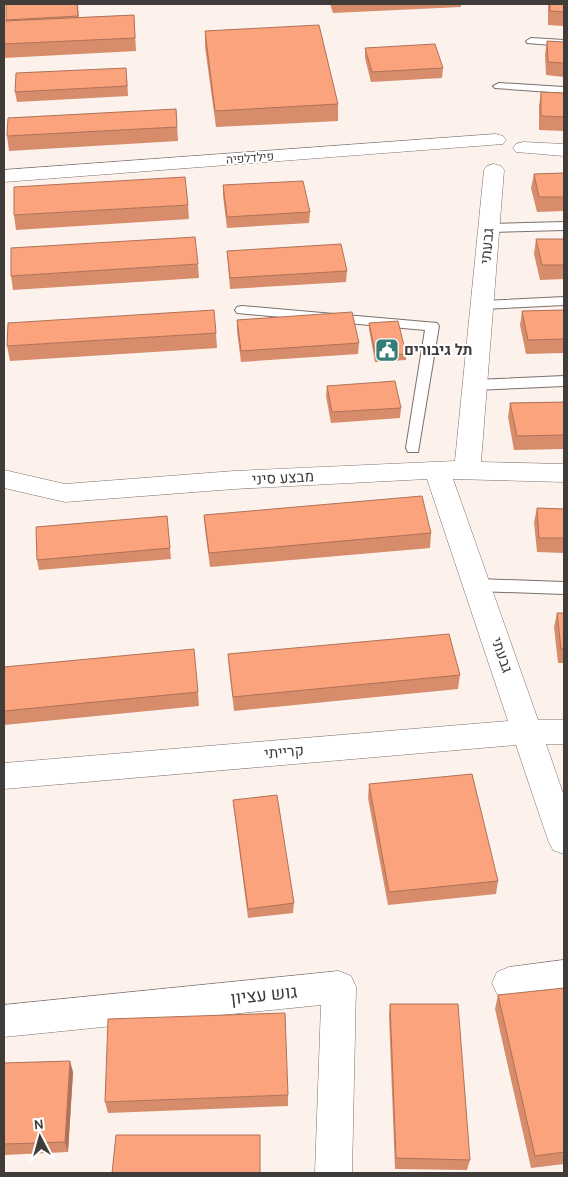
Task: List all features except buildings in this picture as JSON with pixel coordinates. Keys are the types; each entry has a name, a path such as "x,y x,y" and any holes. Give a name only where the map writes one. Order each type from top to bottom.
{"street":[{"name":"פילדלפיה","path":"4,176 496,140"},
{"path":"523,148 564,150"},
{"name":"גבעתי","path":"466,471 494,170"},
{"name":"גבעתי","path":"437,470 564,840"},
{"name":"מבצע סיני","path":"4,479 65,492 234,480 437,470 564,473"},
{"name":"קרייתי","path":"4,776 528,732 564,732"},
{"path":"509,983 564,976"},
{"name":"גוש עציון","path":"4,1022 340,987 334,1173"}],"lane":[{"path":"531,41 564,43"},
{"path":"499,86 564,90"},
{"path":"489,228 564,226"},
{"path":"482,305 564,301"},
{"path":"242,310 432,326 413,448"},
{"path":"474,385 564,381"},
{"path":"477,585 564,588"}],"place":[{"name":"תל גיבורים","path":"387,350"}]}
